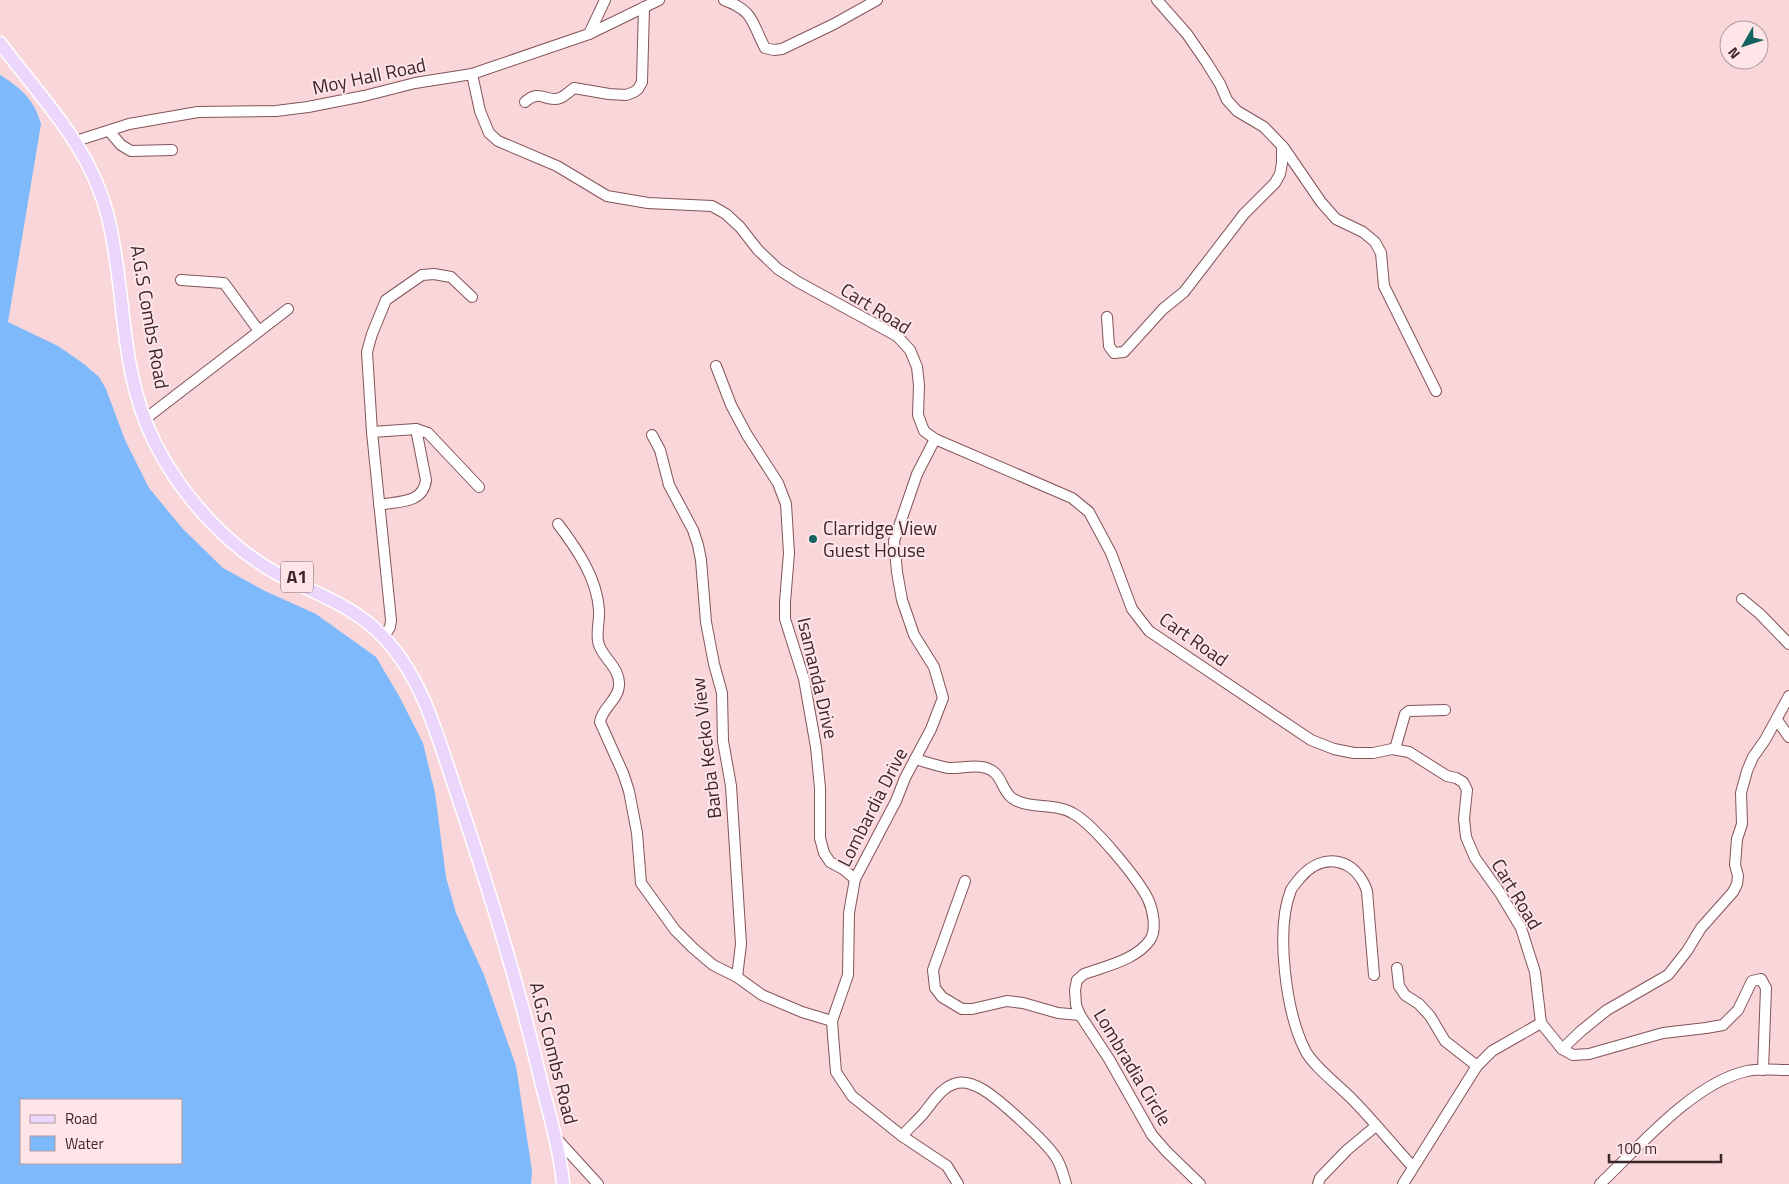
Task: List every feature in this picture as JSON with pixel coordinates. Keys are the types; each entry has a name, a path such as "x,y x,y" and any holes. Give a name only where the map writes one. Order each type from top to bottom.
{"main road":[{"name":"A.G.S Combs Road","path":"0,32 79,140 107,193 116,225 134,363 148,417 186,484 205,506 250,549 275,566 345,601 377,624 385,636 409,661 434,704 512,940 556,1113 557,1139"},
{"name":"A.G.S Combs Road","path":"0,44 79,140"},
{"name":"A1","path":"557,1139 563,1184"}],"street":[{"path":"590,34 605,0"},
{"name":"Moy Hall Road","path":"79,140 129,124 198,112 276,111 308,107 416,83 472,74 590,34 659,0"},
{"path":"724,0 739,5 750,16 764,48 774,50 782,49 834,24 877,0"},
{"path":"1157,0 1187,34 1208,63 1227,100 1237,111 1264,127 1282,146 1321,202 1336,218 1363,232 1378,248 1381,253 1384,286 1436,390"},
{"path":"525,102 531,96 539,95 560,98 574,88 608,94 626,95 634,92 642,82 644,7"},
{"name":"Cart Road","path":"472,74 480,111 490,134 498,141 557,166 607,196 648,203 712,206 726,214 740,227 758,250 778,269 798,282 897,336 910,350 917,366 919,385 918,415 924,430 935,440 1072,498 1089,512 1111,553 1132,609 1149,631 1311,740 1354,754 1373,753 1392,748 1409,752 1447,776 1463,782 1467,790 1464,819 1466,837 1475,858 1522,928 1535,972 1541,1023"},
{"path":"109,131 121,144 131,150 172,150"},
{"path":"1107,317 1109,346 1114,353 1124,352 1163,309 1184,292 1244,214 1275,183 1280,174 1282,146"},
{"path":"385,636 391,620 372,432 367,352 386,300 422,275 434,274 451,277 472,297"},
{"path":"181,280 224,282 259,331"},
{"path":"148,417 288,309"},
{"name":"Isamanda Drive","path":"716,366 730,404 747,435 778,483 786,504 789,553 785,620 804,679 816,747 820,788 820,838 824,853 830,862 843,869 855,879"},
{"path":"372,432 416,429 428,433 479,487"},
{"path":"379,505 416,498 422,494 426,480 416,429"},
{"name":"Barba Kecko View","path":"652,435 660,450 669,485 693,530 698,545 706,622 722,693 722,734 731,786 742,944 737,977"},
{"name":"Lombardia Drive","path":"935,440 917,474 894,541 902,600 914,635 934,668 943,698 932,729 905,778 896,801 855,879 848,923 848,974 832,1021 836,1072 852,1096 902,1136 947,1166 958,1184"},
{"path":"558,524 572,543 597,590 600,613 598,642 620,685 618,691 601,715 600,722 623,773 628,791 636,833 641,883 675,930 713,965 737,977 762,995 783,1005 832,1021"},
{"path":"1742,599 1772,625 1789,644"},
{"path":"1562,1049 1580,1031 1607,1010 1668,976 1701,928 1733,892 1738,876 1735,865 1737,839 1742,824 1740,792 1753,757 1777,720 1789,696"},
{"path":"1395,749 1405,714 1408,711 1445,710"},
{"path":"1777,720 1789,737"},
{"name":"Lombradia Circle","path":"915,759 948,768 986,767 995,772 1012,799 1022,803 1055,806 1073,813 1084,820 1111,850 1148,900 1154,919 1152,938 1139,953 1084,974 1077,980 1075,990 1076,1005 1080,1015 1109,1059 1152,1135 1200,1184"},
{"path":"1374,975 1367,891 1363,880 1353,868 1337,862 1322,862 1312,866 1291,889 1283,926 1283,950 1289,998 1299,1035 1306,1052 1328,1077 1350,1096 1414,1167"},
{"path":"965,881 933,970 935,988 942,997 962,1009 972,1009 1007,1002 1023,1002 1058,1013 1080,1015"},
{"path":"1397,968 1400,986 1405,995 1419,1004 1430,1016 1445,1041 1477,1066"},
{"path":"1403,1184 1477,1066 1492,1051 1541,1023 1562,1049 1573,1055 1589,1054 1663,1033 1723,1025 1738,1010 1752,980 1761,979 1766,988 1763,1070"},
{"path":"1600,1184 1681,1107 1702,1091 1724,1078 1749,1070 1789,1070"},
{"path":"902,1136 948,1087 958,1083 969,1083 994,1097 1055,1155 1066,1184"},
{"path":"1318,1184 1320,1178 1347,1150 1376,1126"},
{"path":"557,1139 598,1184"}],"water":[{"path":"0,75 26,95 35,108 41,124 8,322 58,346 99,377 106,389 125,440 149,488 183,529 223,568 265,591 316,614 376,657 423,743 435,793 446,877 456,913 484,975 516,1066 532,1171 531,1184 0,1184"}],"place":[{"name":"Clarridge View Guest House","path":"813,539"}]}
